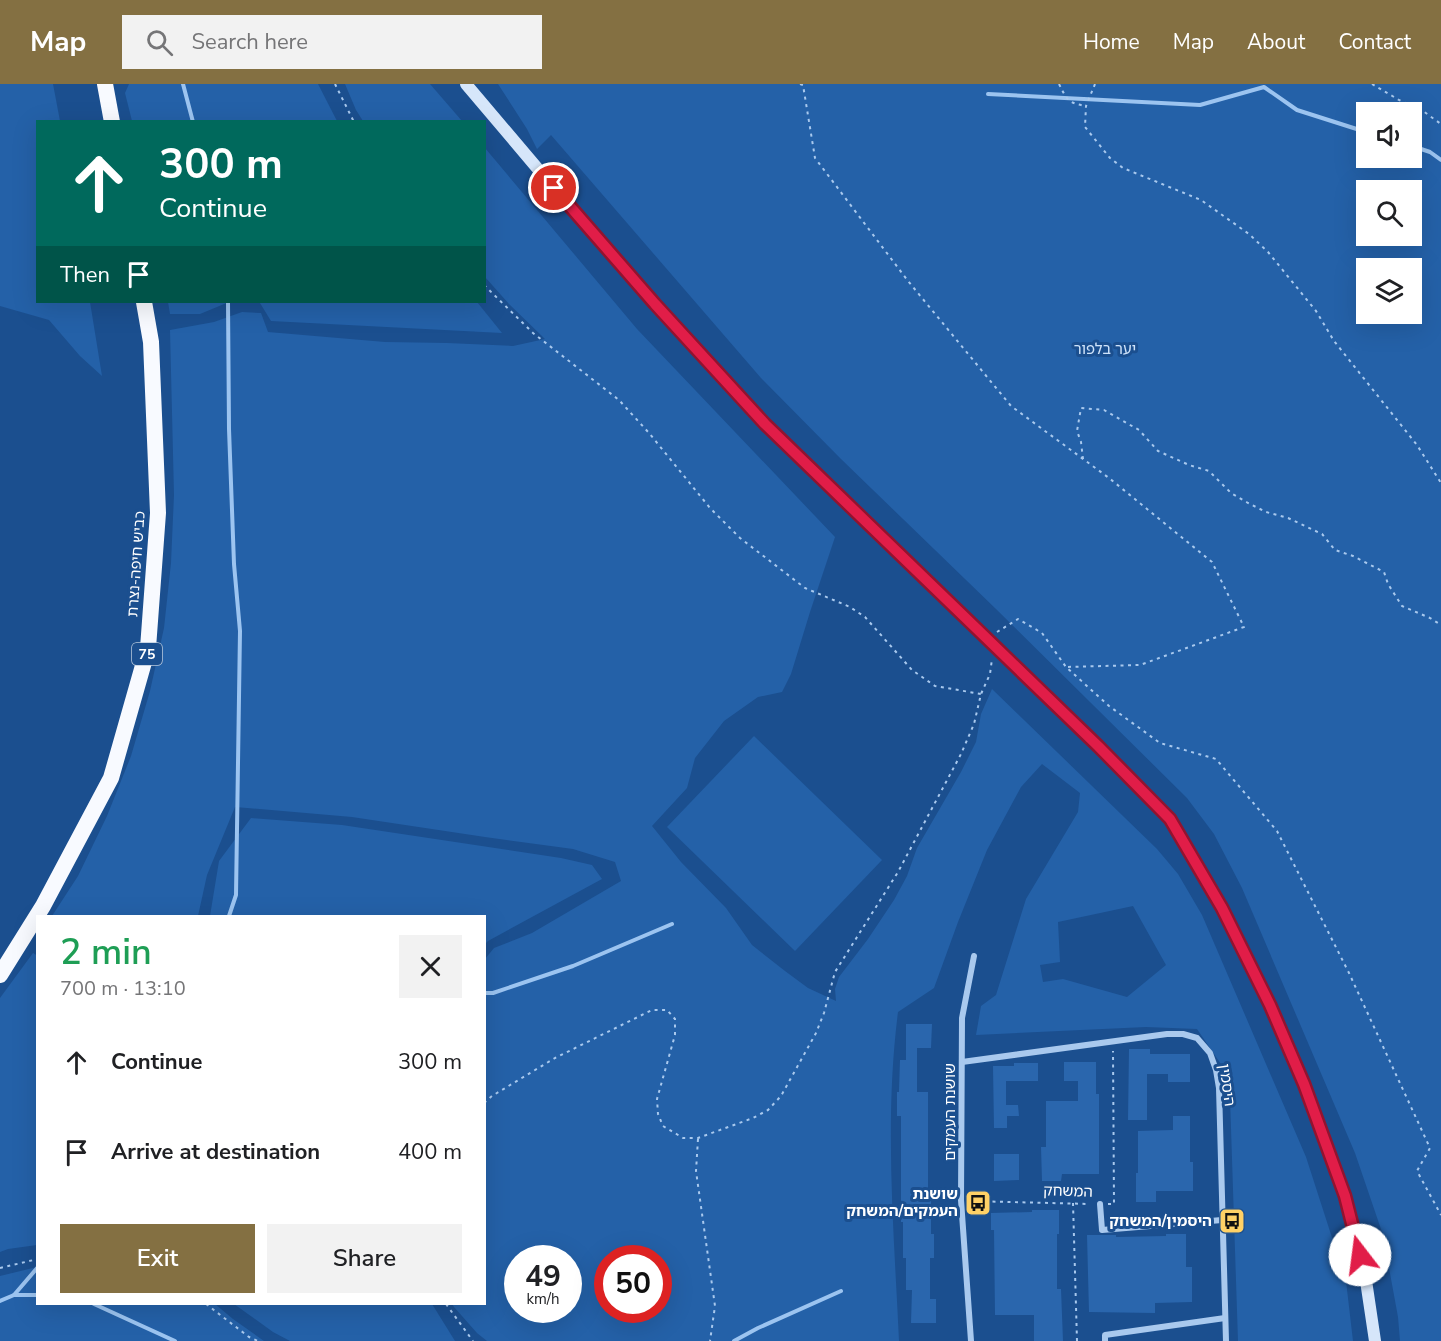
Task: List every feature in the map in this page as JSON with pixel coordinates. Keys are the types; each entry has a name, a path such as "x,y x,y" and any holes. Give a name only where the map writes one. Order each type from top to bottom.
{"highway":[{"path":"105,84 112,120"},
{"path":"108,101 113,84"},
{"name":"כביש חיפה-נצרת","path":"37,915 111,778 148,648 158,513 151,342 144,303"},
{"name":"כביש חיפה-נצרת","path":"0,975 36,917"}],"main road":[{"path":"466,84 639,286 765,424 1098,746 1170,819 1222,908 1270,1005 1304,1084 1345,1196 1365,1274 1375,1341"}],"street":[{"name":"שושנת העמקים","path":"971,1341 961,1200 962,1018 974,956"},
{"name":"היסמין","path":"962,1062 1167,1034 1182,1034 1197,1038 1210,1053 1219,1088 1226,1341"},
{"name":"המשחק","path":"1100,1204 1102,1230 1222,1220"},
{"path":"1105,1341 1105,1335 1225,1318"}],"path":[{"path":"335,84 353,120"},
{"path":"801,84 815,158 908,281 1011,406 1109,478 1212,562 1244,627 1140,665 1066,667"},
{"path":"1059,84 1072,104 1086,106"},
{"path":"1095,84 1086,106 1085,127 1110,158 1123,168 1201,200 1249,234 1268,252 1316,311 1334,342 1417,445 1441,483"},
{"path":"1372,84 1423,111 1441,124"},
{"path":"486,287 532,333 619,400 710,508 740,538 805,588 850,607 866,617 912,670 935,686 981,694"},
{"path":"1083,459 1077,431 1081,408 1104,410 1139,430 1158,451 1209,471 1231,493 1248,503 1322,534 1335,550 1353,556 1384,572 1388,584 1402,606 1441,625"},
{"path":"486,1101 492,1095 555,1058 652,1010 667,1010 675,1020 675,1035 657,1099 658,1114 663,1125 683,1138 698,1138 753,1118 768,1110 781,1096 816,1033 824,1013 834,972 898,872 961,754 974,724 981,694 990,674 992,658 987,638 1018,619 1042,633 1066,667 1109,706 1160,742 1216,759 1277,831 1349,973 1430,1148 1417,1171 1441,1215"},
{"path":"1100,1204 1114,1204 1113,1041"},
{"path":"698,1138 696,1171 715,1306 710,1341"},
{"name":"המשחק","path":"961,1200 1100,1204"},
{"path":"1073,1203 1077,1341"},
{"path":"0,1269 36,1260"},
{"path":"207,1305 249,1337 258,1341"},
{"path":"447,1305 473,1341"}],"green space":[{"path":"0,84 53,84 60,120 36,120 36,303 90,303 102,376 80,356 49,320 0,306"},
{"path":"129,84 318,84 336,120 132,120 125,93"},
{"path":"345,84 430,84 461,120 362,120"},
{"name":"יער בלפור","path":"498,84 1441,84 1441,1341 1400,1341 1398,1317 1383,1235 1355,1153 1242,888 1214,834 1187,798 761,378 551,135 537,149"},
{"path":"486,149 637,329 835,537 791,674 782,692 758,697 724,721 695,758 687,788 652,826 681,862 726,908 752,945 808,988 836,1001 835,989 839,977 894,900 907,876 917,848 976,742 981,714 992,689 1157,849 1178,874 1202,915 1306,1157 1346,1281 1353,1341 1238,1341 1230,1098 1227,1073 1197,1029 1146,1027 976,1035 981,1006 996,995 1026,899 1078,812 1080,793 1042,764 1021,787 987,850 934,988 898,1012 891,1135 899,1341 487,1341 453,1305 486,1305 486,958 494,948 532,933 621,881 615,862 573,849 352,817 235,807 207,875 198,915 53,915 78,876 107,816 131,756 150,691 164,628 171,563 174,495 170,330 214,322 242,312 261,313 268,332 385,342 513,346 545,339 486,278","holes":["1133,906 1166,965 1127,997 1063,979 1043,982 1040,965 1060,962 1058,922"]},
{"path":"168,303 227,303 200,314 170,314"},
{"path":"260,303 478,303 502,333 271,321"},
{"path":"754,736 882,860 795,951 667,827"},
{"path":"251,818 342,825 561,858 592,865 602,879 486,943 486,915 210,915 219,861"},
{"path":"33,953 36,955 36,1245 0,1252 0,998"},
{"path":"36,1267 36,1305 216,1305 264,1341 0,1341 0,1276"},
{"path":"235,1305 433,1305 455,1341 290,1341 273,1332"}],"building":[{"path":"906,1024 932,1024 931,1048 917,1048 917,1092 928,1092 928,1199 931,1199 931,1234 934,1234 934,1258 930,1258 930,1299 936,1299 936,1323 911,1323 912,1290 906,1290 906,1258 903,1258 903,1222 901,1222 901,1116 897,1116 897,1092 899,1092 900,1060 906,1060"},
{"path":"1129,1049 1150,1049 1150,1054 1190,1054 1190,1082 1168,1082 1168,1074 1147,1074 1147,1120 1128,1120"},
{"path":"1064,1062 1096,1062 1096,1094 1099,1094 1099,1174 1062,1174 1061,1181 1042,1181 1041,1147 1046,1147 1046,1101 1078,1101 1078,1081 1064,1081"},
{"path":"1014,1063 1038,1063 1038,1081 1006,1081 1006,1105 1018,1105 1019,1116 1007,1116 1007,1128 994,1128 993,1066 1014,1066"},
{"path":"1173,1116 1190,1116 1190,1162 1193,1162 1193,1191 1156,1191 1156,1202 1136,1202 1138,1131 1173,1130"},
{"path":"994,1154 1019,1154 1019,1180 994,1181"},
{"path":"1032,1210 1059,1210 1057,1289 1061,1289 1063,1341 1034,1341 1034,1315 995,1315 994,1230 991,1230 991,1213 1032,1212"},
{"path":"1166,1234 1186,1234 1186,1267 1192,1267 1192,1302 1155,1303 1155,1313 1089,1312 1087,1235 1116,1235 1116,1237 1166,1236"}],"waterway":[{"path":"183,84 192,120"},
{"path":"988,94 1200,105 1264,87 1297,110 1356,129"},
{"path":"1422,149 1441,160"},
{"path":"228,303 229,429 234,564 240,631 236,895 229,915"},
{"path":"486,993 493,993 573,966 672,924"},
{"path":"14,1295 36,1269"},
{"path":"734,1341 841,1291"},
{"path":"0,1301 14,1295 36,1295"},
{"path":"96,1305 175,1341"}],"place":[{"name":"שושנת העמקים/המשחק","path":"978,1203"},
{"name":"היסמין/המשחק","path":"1232,1221"}],"route":[{"path":"554,188 655,304 765,424 1098,746 1170,819 1222,908 1270,1005 1304,1084 1345,1196 1360,1255"}]}
